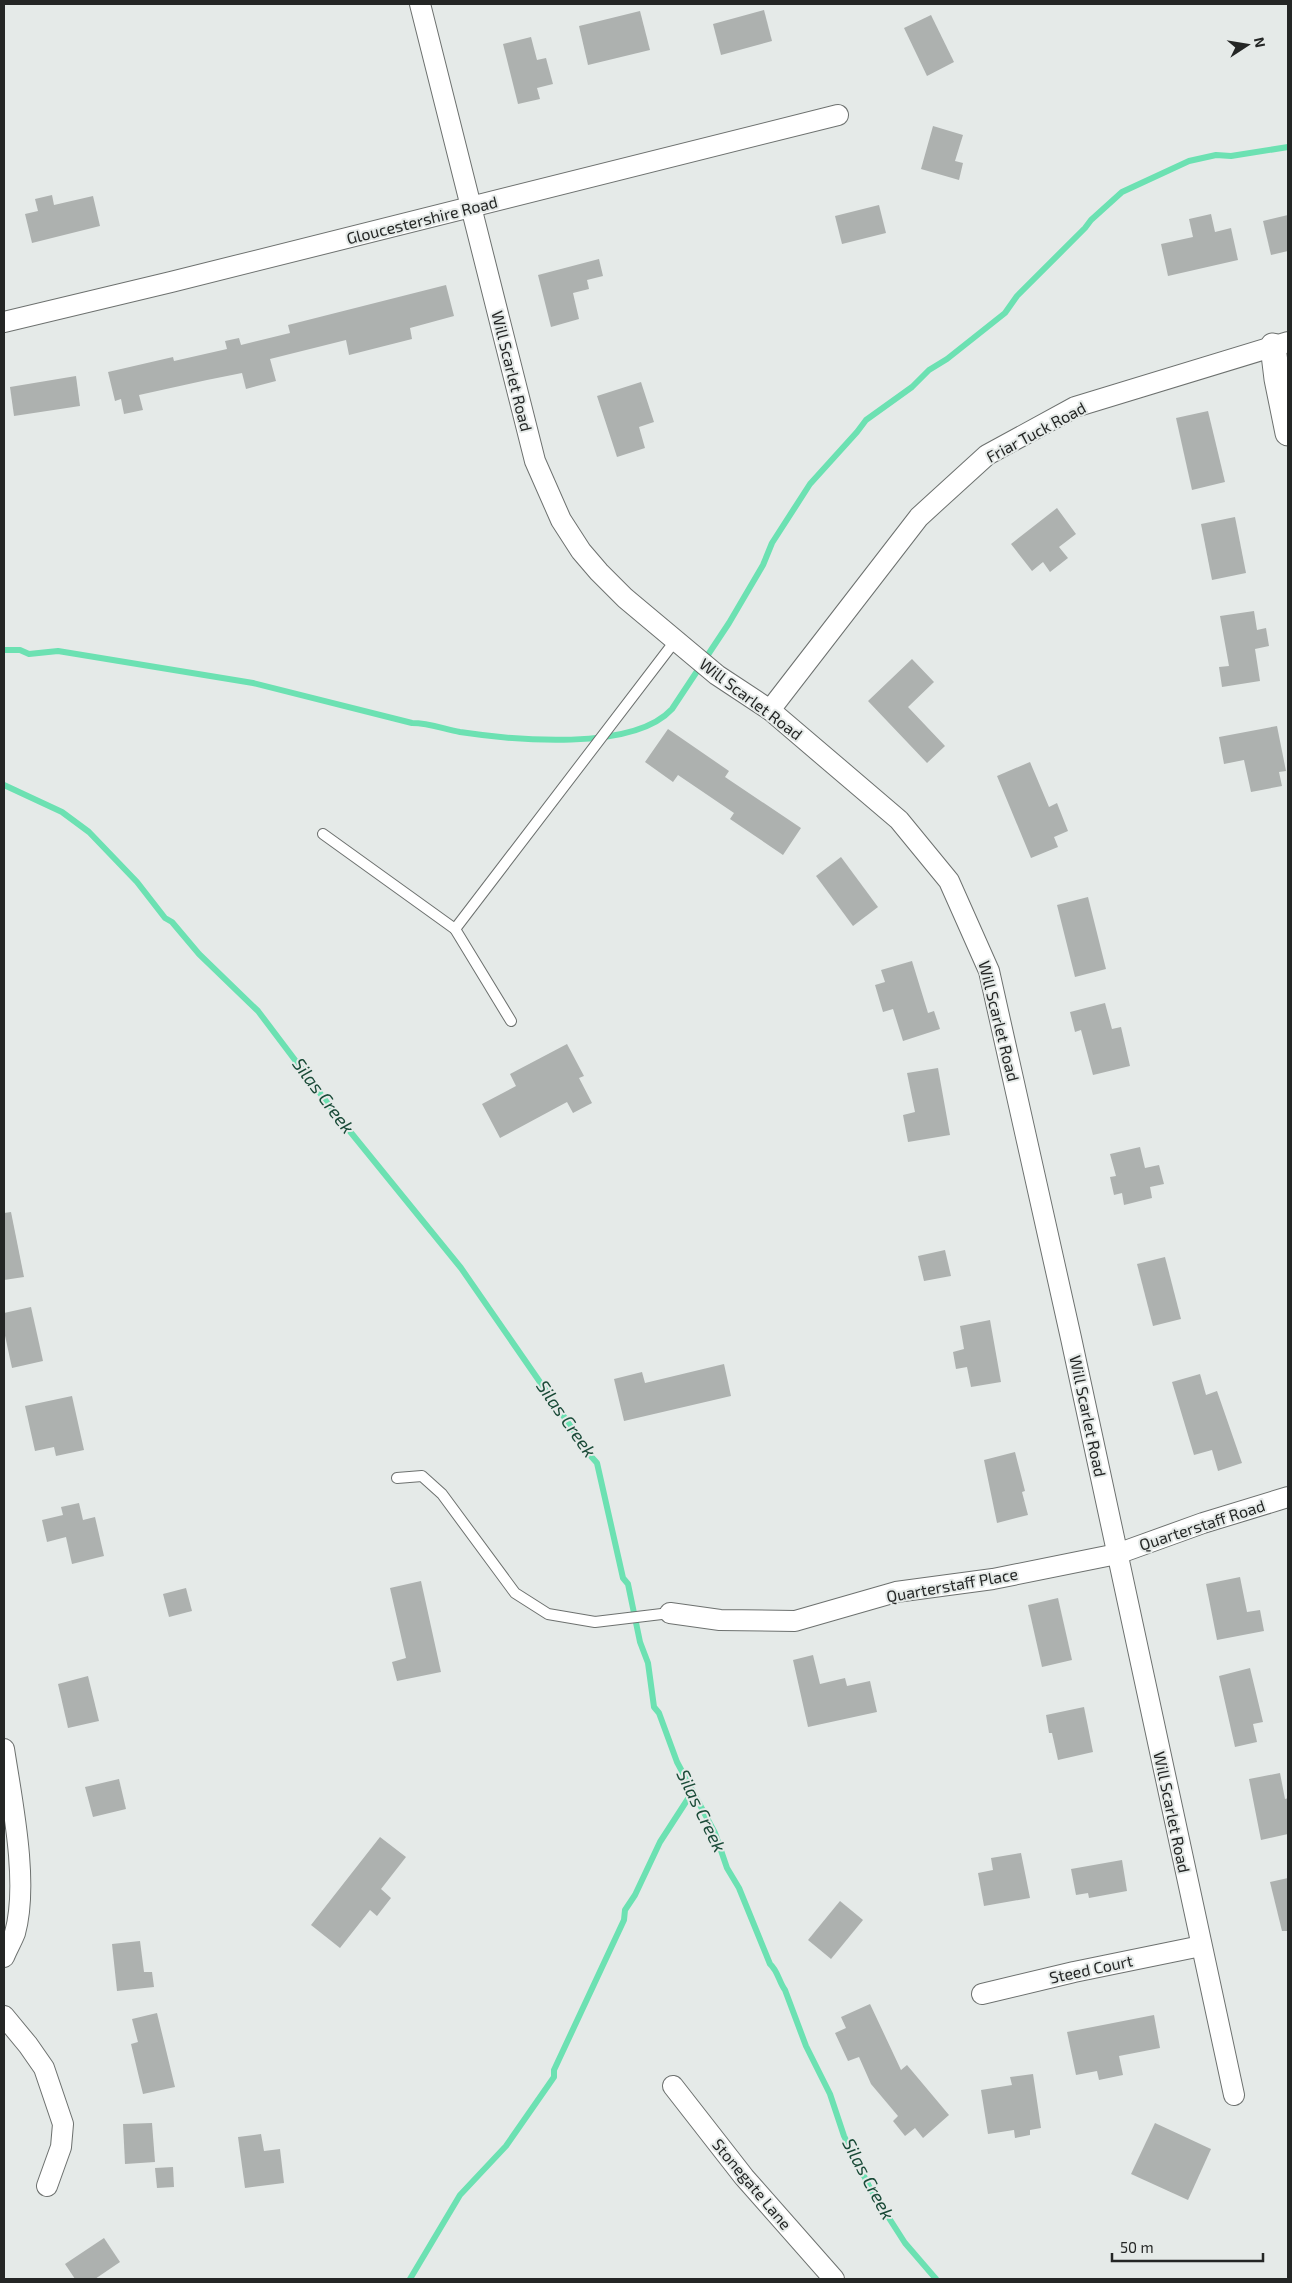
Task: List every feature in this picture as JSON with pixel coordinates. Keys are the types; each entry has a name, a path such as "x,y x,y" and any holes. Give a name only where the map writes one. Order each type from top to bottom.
{"street":[{"name":"Will Scarlet Road","path":"420,4 535,461 561,520 581,551 598,572 638,610 717,674 770,710 899,820 948,881 989,971 1234,2095"},
{"name":"Gloucestershire Road","path":"4,322 471,208 838,115"},
{"path":"1280,344 1277,379 1288,433"},
{"name":"Friar Tuck Road","path":"770,710 919,517 987,455 1075,407 1280,344"},
{"name":"Quarterstaff Road","path":"1117,1554 1203,1523 1288,1497"},
{"name":"Quarterstaff Place","path":"670,1613 720,1620 795,1621 896,1592 993,1579 1117,1554"},
{"path":"4,1749 16,1826 20,1898 15,1933 4,1957"},
{"name":"Steed Court","path":"982,1994 1074,1972 1201,1946"},
{"path":"4,2016 44,2068 62,2124 61,2147 46,2186"},
{"name":"Stonegate Lane","path":"673,2086 744,2177 834,2279"}],"lane":[{"path":"455,929 676,641"},
{"path":"323,834 455,929 511,1020"},
{"path":"397,1478 422,1476 442,1494 515,1593 548,1614 595,1622 670,1613"}],"building":[{"path":"764,10 772,41 721,55 713,24"},
{"path":"640,11 650,50 588,65 579,26"},
{"path":"931,15 954,62 927,76 904,28"},
{"path":"531,37 537,60 546,58 553,84 537,88 540,99 518,104 503,44"},
{"path":"933,126 963,135 955,161 963,163 959,180 921,169"},
{"path":"52,195 54,205 93,196 100,226 32,243 25,214 38,211 35,199"},
{"path":"879,205 886,233 842,244 835,216"},
{"path":"1211,214 1215,232 1231,228 1238,260 1168,276 1161,244 1193,237 1189,219"},
{"path":"1288,215 1288,251 1271,255 1263,221"},
{"path":"599,259 603,276 587,280 589,289 573,293 579,319 551,327 538,275"},
{"path":"446,285 454,316 410,328 412,339 349,355 346,340 270,359 276,381 246,389 242,373 139,395 143,410 124,414 121,399 115,401 108,372 173,357 174,361 227,349 225,341 239,338 241,345 290,333 288,325"},
{"path":"76,376 80,406 14,416 10,387"},
{"path":"641,382 654,422 639,427 645,448 617,457 597,396"},
{"path":"1208,411 1225,482 1192,490 1176,418"},
{"path":"1057,508 1076,534 1059,547 1068,558 1050,572 1043,562 1032,571 1011,544"},
{"path":"1235,517 1246,573 1212,580 1201,524"},
{"path":"1254,611 1257,630 1266,628 1269,646 1255,649 1260,681 1222,687 1219,667 1229,666 1220,616"},
{"path":"912,659 934,682 908,707 945,746 927,763 868,701"},
{"path":"1277,726 1286,771 1279,772 1282,786 1251,792 1244,760 1224,764 1219,737"},
{"path":"668,729 729,771 725,777 801,828 783,855 730,819 734,813 678,775 673,782 645,762"},
{"path":"1030,762 1049,807 1057,803 1068,831 1054,837 1058,847 1031,858 997,776"},
{"path":"841,857 878,907 853,926 816,876"},
{"path":"1088,897 1106,969 1075,977 1057,905"},
{"path":"912,961 928,1013 934,1011 940,1029 903,1041 893,1009 883,1012 875,985 885,982 881,970"},
{"path":"1105,1003 1112,1029 1121,1027 1130,1066 1093,1075 1081,1030 1075,1032 1070,1012"},
{"path":"567,1044 584,1076 579,1078 592,1103 573,1113 567,1102 500,1138 482,1104 516,1086 510,1074"},
{"path":"938,1068 950,1135 908,1142 903,1115 915,1112 907,1073"},
{"path":"1140,1147 1145,1168 1159,1165 1164,1184 1150,1187 1152,1198 1124,1205 1122,1193 1114,1195 1110,1177 1116,1176 1110,1154"},
{"path":"11,1212 24,1277 4,1280 4,1213"},
{"path":"945,1250 951,1276 924,1281 918,1256"},
{"path":"1165,1257 1181,1319 1153,1326 1137,1264"},
{"path":"31,1307 43,1361 12,1368 4,1331 4,1313"},
{"path":"990,1320 1001,1382 971,1387 967,1367 956,1369 953,1352 964,1349 960,1326"},
{"path":"724,1364 731,1396 624,1421 614,1379 642,1372 645,1383"},
{"path":"1200,1374 1206,1395 1217,1391 1242,1463 1218,1471 1212,1450 1194,1455 1172,1382"},
{"path":"72,1396 84,1450 56,1456 54,1447 35,1451 25,1406"},
{"path":"1015,1452 1025,1491 1022,1492 1028,1515 997,1523 984,1460"},
{"path":"79,1503 83,1520 95,1517 104,1556 72,1564 66,1537 47,1542 42,1520 63,1515 61,1507"},
{"path":"1240,1577 1247,1612 1260,1610 1264,1631 1217,1640 1206,1584"},
{"path":"421,1581 441,1672 397,1681 392,1662 406,1658 390,1588"},
{"path":"186,1588 192,1611 169,1617 163,1594"},
{"path":"1058,1598 1072,1660 1042,1667 1028,1605"},
{"path":"813,1655 820,1684 845,1678 847,1686 870,1681 877,1712 808,1727 793,1660"},
{"path":"1250,1668 1263,1722 1253,1724 1257,1742 1235,1747 1219,1676"},
{"path":"88,1676 99,1721 68,1728 58,1684"},
{"path":"1084,1707 1093,1752 1058,1760 1052,1733 1049,1733 1046,1715"},
{"path":"1280,1773 1285,1799 1288,1798 1288,1834 1261,1840 1249,1779"},
{"path":"119,1779 126,1809 93,1817 85,1787"},
{"path":"380,1837 406,1857 381,1889 391,1898 377,1916 370,1910 340,1948 311,1925"},
{"path":"1021,1853 1030,1898 984,1906 978,1873 993,1870 991,1858"},
{"path":"1122,1860 1127,1891 1089,1898 1088,1893 1076,1895 1071,1869"},
{"path":"1288,1878 1288,1931 1282,1931 1270,1882"},
{"path":"840,1901 863,1920 831,1959 808,1940"},
{"path":"140,1941 144,1972 152,1972 154,1987 117,1991 112,1944"},
{"path":"870,2004 901,2070 907,2065 949,2115 923,2138 915,2128 905,2136 893,2121 898,2116 871,2084 859,2057 848,2061 835,2033 846,2028 841,2017"},
{"path":"157,2013 175,2087 143,2094 131,2044 138,2042 132,2019"},
{"path":"1154,2015 1160,2048 1119,2056 1123,2075 1099,2080 1097,2071 1076,2075 1067,2032"},
{"path":"1033,2074 1041,2128 1030,2130 1030,2135 1015,2138 1014,2130 988,2134 981,2090 1012,2085 1010,2077"},
{"path":"152,2123 155,2162 125,2164 123,2124"},
{"path":"1155,2123 1211,2149 1188,2200 1131,2174"},
{"path":"261,2134 264,2151 280,2149 284,2183 245,2188 238,2137"},
{"path":"173,2167 174,2187 157,2188 155,2168"},
{"path":"104,2238 120,2262 95,2279 75,2279 65,2264"}],"waterway":[{"path":"4,650 20,650 29,654 58,651 253,683 412,723 483,735 540,740 571,740 630,732 654,723 672,709 729,623 763,565 772,543 810,484 866,420 912,387 929,370 947,359 1005,313 1017,296 1091,220 1122,192 1189,161 1216,155 1231,156 1288,147"},
{"name":"Silas Creek","path":"4,785 62,812 89,832 137,882 165,918 172,922 199,954 258,1011 335,1113 461,1268 578,1437 580,1444 597,1463 623,1578 628,1584 640,1642 648,1663 654,1707 659,1713 677,1762 715,1833 727,1868 739,1888 770,1964 785,1990 806,2046 830,2094 844,2136 871,2190 905,2243 936,2279"},
{"path":"410,2279 460,2195 506,2146 554,2077 554,2070 624,1920 625,1910 635,1895 660,1842 693,1791"}]}
